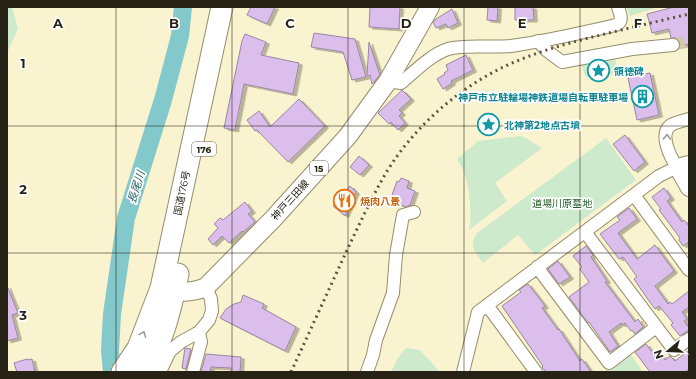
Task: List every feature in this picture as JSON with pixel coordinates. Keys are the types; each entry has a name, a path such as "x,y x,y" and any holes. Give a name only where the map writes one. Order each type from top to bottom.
{"highway":[{"name":"国道176号","path":"130,371 156,350 164,330 168,290 222,7"},
{"name":"国道176号","path":"168,290 234,7"}],"main road":[{"name":"神戸三田線","path":"168,290 187,293 206,287 273,219 348,136 388,81 430,7"}],"street":[{"path":"388,81 401,83 436,55 447,49 462,47 510,46 565,37 616,25 620,21 619,11"},
{"path":"538,41 546,50 562,62 632,50 673,45"},
{"path":"689,119 671,125 668,127 666,134 666,144 670,155 683,165 689,188"},
{"path":"463,372 478,312 659,176 683,165"},
{"path":"634,195 689,270"},
{"path":"367,372 376,340 393,292 396,255 403,215 414,212"},
{"path":"585,232 674,350 689,339"},
{"path":"537,267 609,363 656,328"},
{"path":"160,372 170,351 181,342 199,332 209,320 212,311 211,299 206,287"},
{"path":"487,305 536,372"},
{"path":"193,372 201,342 199,332"}],"green space":[{"path":"7,7 12,7 18,29 7,53"},
{"path":"626,7 659,7 630,16"},
{"path":"614,56 618,71 602,78 586,77 581,64"},
{"path":"522,136 542,148 495,183 507,201 469,230 469,193 466,179 457,159 478,141"},
{"name":"道場川原墓地","path":"606,138 636,180 535,255 518,235 483,263 475,252 473,246 474,238 477,233"},
{"path":"406,348 420,350 440,372 391,372 398,358"},
{"path":"629,352 643,372 603,372"}],"building":[{"path":"251,7 275,7 267,24 247,15"},
{"path":"370,7 400,7 399,29 369,27"},
{"path":"488,7 498,7 497,21 487,20"},
{"path":"515,7 533,7 534,20 515,20"},
{"path":"674,7 689,7 689,44 680,46 679,40 676,38 671,38 669,29 652,33 647,14"},
{"path":"452,9 458,23 448,28 446,24 436,28 433,22"},
{"path":"314,33 355,39 366,77 352,80 343,52 311,47"},
{"path":"245,34 266,42 261,55 299,63 293,94 244,84 235,130 224,128 242,41"},
{"path":"369,42 380,75 372,84 370,75 367,76"},
{"path":"466,55 473,70 451,81 452,83 443,89 437,79 448,70 446,65"},
{"name":"神戸市立駐輪場神鉄道場自転車駐車場","path":"650,73 659,115 637,120 628,78"},
{"path":"402,90 411,99 399,110 402,113 399,116 405,123 398,130 391,122 389,124 378,113"},
{"path":"299,99 325,126 288,162 257,130 255,131 247,120 259,111 270,127"},
{"path":"625,135 645,162 634,171 613,144"},
{"path":"359,156 369,165 360,175 350,167"},
{"path":"401,178 409,181 407,188 415,191 410,205 406,207 394,202 395,199 391,198 397,181 399,182"},
{"path":"350,186 356,192 345,216 333,206"},
{"path":"664,188 671,198 667,201 682,222 684,220 689,226 689,242 683,246 679,240 680,238 659,210 661,209 652,197"},
{"path":"245,202 252,211 248,214 255,222 229,243 222,236 213,245 208,239 218,228 214,224 220,218 223,220"},
{"path":"629,208 637,219 618,233 637,259 655,245 674,271 655,286 668,304 670,302 672,304 689,291 689,307 682,312 687,319 684,321 689,330 680,336 671,325 673,323 659,306 655,309 647,298 634,279 637,277 623,257 619,259 600,234 620,220 617,217"},
{"path":"586,246 593,255 591,257 607,281 605,282 635,322 638,319 643,327 635,334 625,323 622,325 621,323 609,332 618,346 610,352 569,297 589,282 580,269 582,267 573,256"},
{"path":"558,261 570,277 559,284 548,269"},
{"path":"528,284 545,306 542,308 558,330 559,329 580,361 582,359 591,372 546,372 542,367 543,366 502,306 521,292 519,290"},
{"path":"7,286 18,313 12,315 18,338 7,341"},
{"path":"243,295 264,304 262,308 296,327 285,351 220,318 226,309 241,302"},
{"path":"646,344 657,359 662,355 665,360 670,356 675,361 689,350 689,369 685,372 650,372 635,352"},
{"path":"185,348 191,349 186,369 182,368"},
{"path":"206,354 241,357 240,372 231,372 231,368 211,367 210,372 201,372"},
{"path":"32,359 35,372 17,372 14,363"}],"waterway":[{"name":"長尾川","path":"112,372 110,351 112,314 126,218 163,100 180,36 183,7"}],"tunnel":[{"path":"673,45 689,41"}],"railway":[{"path":"291,372 369,204 395,159 424,124 459,94 477,81 497,70 529,56 576,41 689,14"}],"place":[{"name":"領徳碑","path":"598,71"},
{"name":"神戸市立駐輪場神鉄道場自転車駐車場","path":"643,97"},
{"name":"北神第2地点古墳","path":"489,125"},
{"name":"焼肉八景","path":"344,201"}]}
